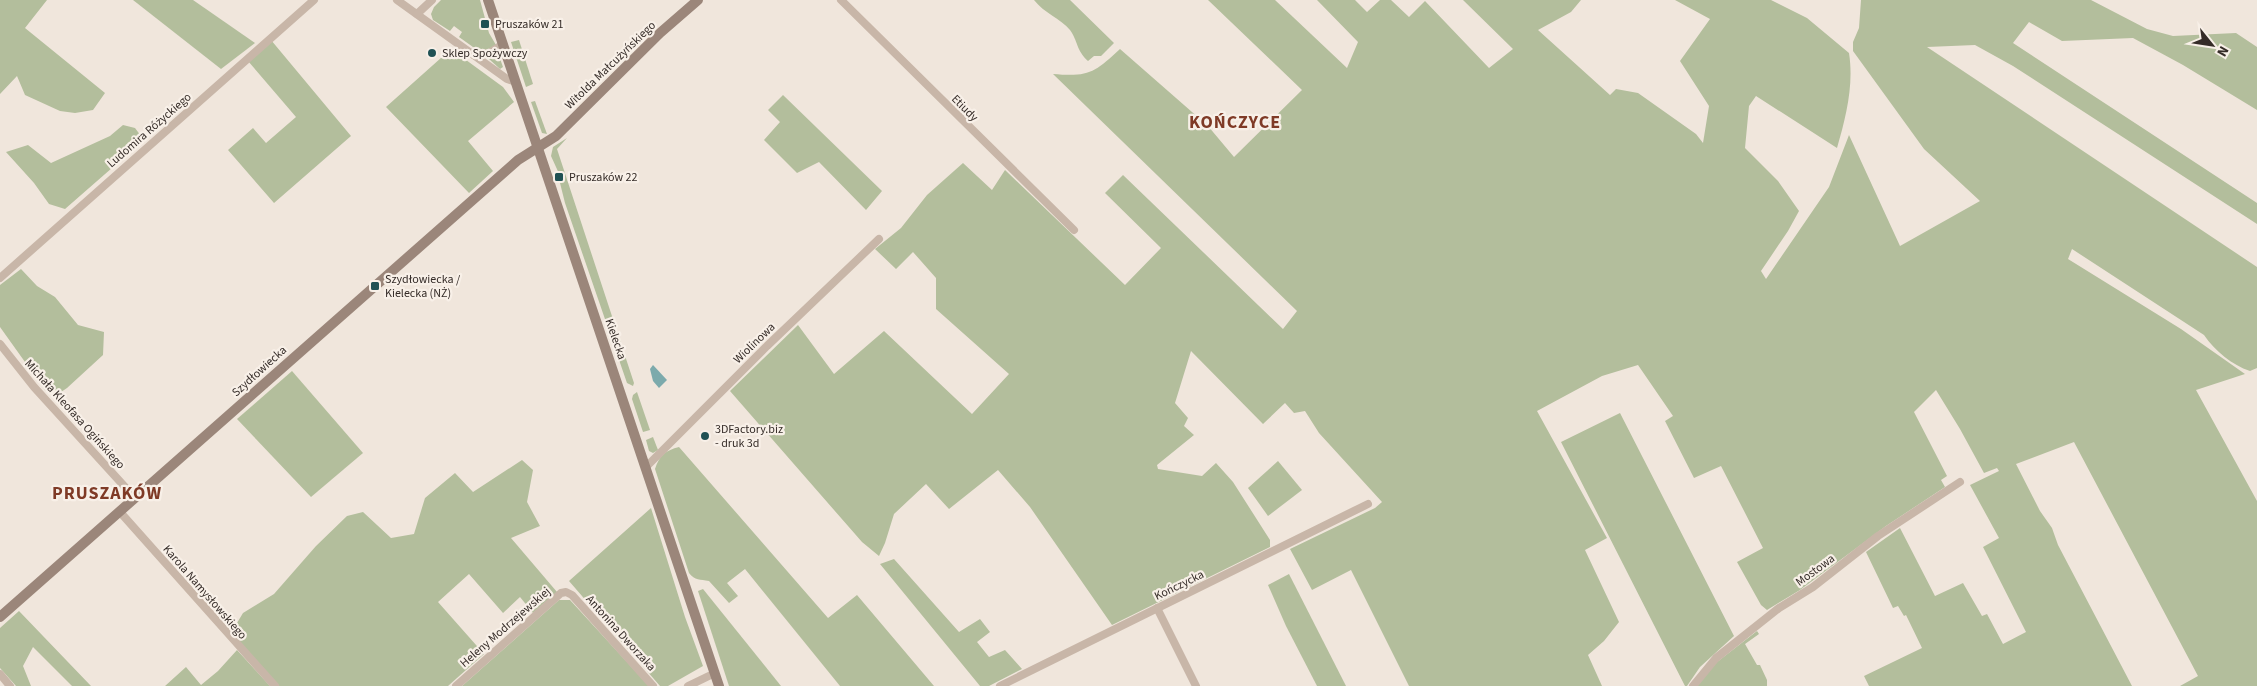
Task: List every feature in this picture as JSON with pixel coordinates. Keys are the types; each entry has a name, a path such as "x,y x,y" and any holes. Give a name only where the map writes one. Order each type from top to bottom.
{"street":[{"name":"Ludomira Różyckiego","path":"0,278 314,0"},
{"path":"397,0 507,79 516,82"},
{"path":"417,14 432,0"},
{"name":"Kielecka","path":"488,0 720,686"},
{"name":"Witolda Małcużyńskiego","path":"537,146 556,136 656,37 698,0"},
{"name":"Etiudy","path":"841,0 1074,230"},
{"path":"474,55 489,53 503,44"},
{"name":"Szydłowiecka","path":"0,617 518,160 537,146"},
{"name":"Wiolinowa","path":"646,467 767,346 879,239"},
{"name":"Michała Kleofasa Ogińskiego","path":"0,344 34,388 135,498"},
{"name":"Mostowa","path":"1693,686 1716,658 1778,608 1813,588 1878,536 1960,482"},
{"name":"Kończycka","path":"1000,686 1012,683 1157,608 1368,504"},
{"name":"Karola Namysłowskiego","path":"120,512 275,686"},
{"name":"Heleny Modrzejewskiej","path":"456,686 561,593 566,592 572,595"},
{"name":"Antonina Dworzaka","path":"572,595 653,686"},
{"path":"1157,608 1196,686"},
{"path":"688,686 715,672"},
{"path":"0,674 10,686"}],"green space":[{"path":"0,0 47,0 25,28 105,93 93,110 75,113 60,111 25,95 17,76 0,94"},
{"path":"133,0 193,0 255,43 221,69"},
{"path":"441,0 480,0 489,33 496,45 492,49 480,52 459,37 462,32 454,26 450,31 433,20 431,14 434,7"},
{"path":"1034,0 1070,0 1114,43 1101,56 1094,56 1088,61 1081,53 1070,30"},
{"path":"1208,0 1275,0 1347,68 1358,42 1317,0 1355,0 1367,12 1380,0 1391,0 1409,17 1425,1 1489,68 1513,49 1463,0 1581,0 1571,12 1538,30 1610,95 1616,89 1638,93 1696,134 1703,143 1709,106 1680,61 1710,19 1675,0 1771,0 1807,18 1849,53 1850,89 1837,148 1756,96 1749,106 1745,148 1778,181 1799,211 1761,271 1766,279 1829,187 1849,135 1900,246 1980,201 1924,149 1853,51 1853,42 1859,28 1861,0 2091,0 2147,29 2173,36 2236,33 2257,47 2257,110 2183,65 2133,38 2062,41 2029,22 2013,43 2257,203 2257,224 2013,66 1975,45 1927,47 2257,267 2257,368 2250,371 2224,357 2204,335 2072,249 2068,259 2181,329 2245,374 2196,390 2257,501 2257,686 2180,686 2198,676 2074,442 2016,464 2040,511 2052,528 2058,545 2132,686 1869,686 1864,676 1922,648 1906,615 1904,616 1898,606 1893,608 1866,552 1900,528 1935,596 1963,583 1982,616 1987,614 2003,644 2026,632 1983,547 1999,538 1970,485 1999,471 1997,468 1984,473 1936,390 1914,412 1947,476 1941,480 1945,487 1886,526 1800,590 1767,610 1761,605 1737,562 1763,548 1721,466 1694,478 1665,421 1673,416 1638,365 1602,376 1537,411 1607,538 1585,550 1619,622 1604,641 1588,655 1602,686 1409,686 1351,570 1312,590 1290,549 1375,508 1382,502 1319,433 1305,411 1294,413 1285,403 1263,424 1191,351 1175,403 1188,418 1184,426 1194,435 1157,465 1158,469 1202,476 1216,463 1233,482 1270,540 1270,547 1112,625 1030,507 998,470 949,509 926,484 894,514 879,556 862,542 730,391 798,325 834,374 884,331 972,414 1009,374 936,309 936,278 913,252 896,269 875,249 901,228 927,195 963,163 992,190 1005,170 1125,285 1161,248 1105,193 1123,175 1283,329 1297,311 1053,74 1075,75 1090,72 1120,49 1208,126 1234,157 1302,90"},
{"path":"271,40 351,136 274,203 228,150 253,128 266,143 296,117 248,61"},
{"path":"519,40 533,84 526,87 511,42"},
{"path":"451,49 503,87 514,102 468,141 493,171 469,193 386,107"},
{"path":"498,53 503,67 500,69 489,59"},
{"path":"783,95 882,191 866,210 819,162 797,173 764,140 780,122 768,110"},
{"path":"535,101 547,134 542,133 531,102"},
{"path":"123,125 135,128 144,140 65,209 49,204 34,183 6,152 28,145 51,163 110,136"},
{"path":"567,138 557,149 634,383 633,386 627,383 565,203 559,179 561,178 551,156 553,147"},
{"path":"21,269 37,286 55,297 78,325 104,332 103,355 58,394 45,390 0,327 0,285"},
{"path":"292,371 363,453 311,497 237,419"},
{"path":"637,392 650,430 643,432 632,399 633,395"},
{"path":"1620,413 1734,636 1700,667 1687,686 1685,686 1561,442"},
{"path":"653,437 658,450 653,453 649,451 646,440"},
{"path":"679,447 828,618 857,595 934,686 840,686 745,569 727,583 738,596 729,603 709,581 691,576 655,469 664,454"},
{"path":"522,460 533,470 527,502 540,526 511,538 557,592 533,613 520,597 503,613 469,574 438,602 484,654 448,686 278,686 240,644 234,628 243,613 274,594 316,546 347,516 363,512 391,538 414,534 425,498 455,473 473,492"},
{"path":"1278,461 1302,490 1268,516 1248,488"},
{"path":"651,508 685,617 703,666 668,686 660,686 569,581"},
{"path":"894,559 959,632 980,619 990,632 977,642 989,657 1005,650 1022,669 989,686 980,686 880,564"},
{"path":"1289,574 1346,686 1317,686 1286,626 1268,585"},
{"path":"703,589 781,686 729,686 698,591"},
{"path":"559,600 570,600 649,686 462,686"},
{"path":"19,611 91,686 72,686 33,647 23,666 31,686 16,686 0,668 0,628"},
{"path":"1757,631 1759,634 1745,644 1757,665 1760,665 1767,680 1767,686 1696,686 1712,666"},
{"path":"237,650 270,686 165,686 186,667 201,685 218,671"}],"water":[{"path":"653,365 667,380 659,388 653,381 650,369"}],"place":[{"name":"Pruszaków 21","path":"485,24"},
{"name":"Sklep Spożywczy","path":"432,53"},
{"name":"Pruszaków 22","path":"559,177"},
{"name":"Szydłowiecka / Kielecka (NŻ)","path":"375,286"},
{"name":"3DFactory.biz - druk 3d","path":"705,436"}],"district":[{"name":"KOŃCZYCE","path":"1235,122"},
{"name":"PRUSZAKÓW","path":"107,493"}]}
